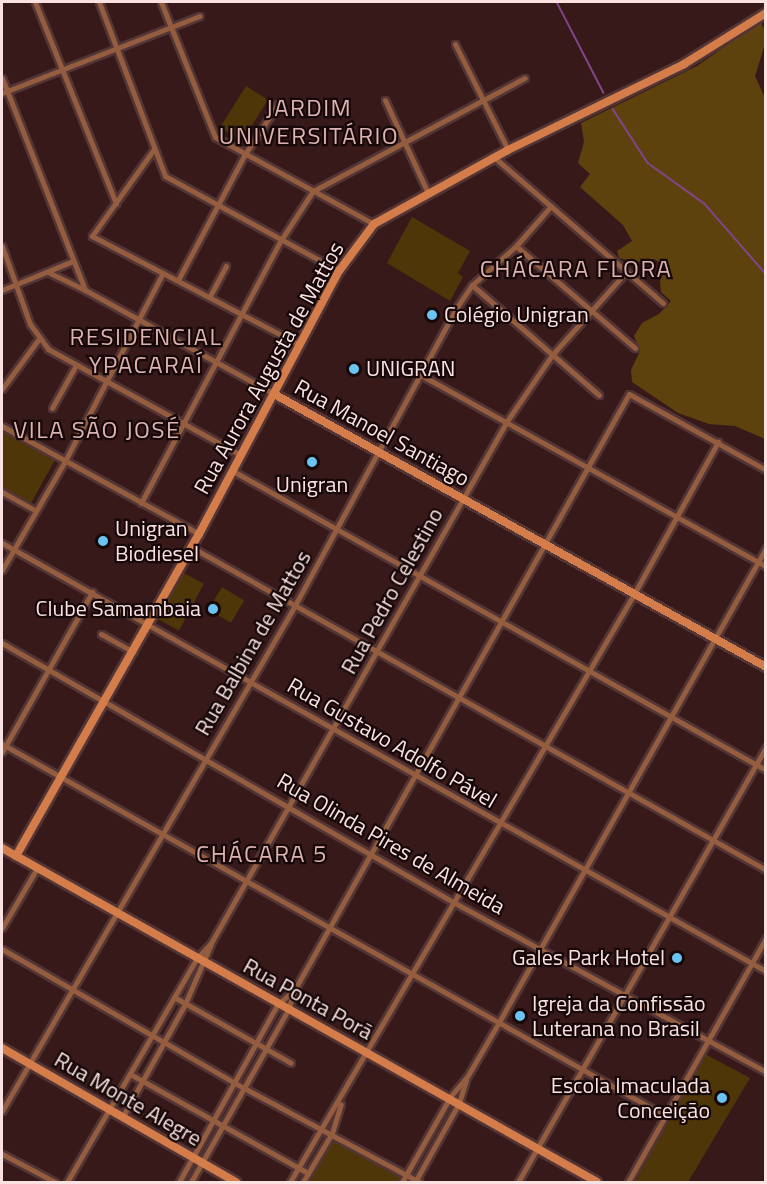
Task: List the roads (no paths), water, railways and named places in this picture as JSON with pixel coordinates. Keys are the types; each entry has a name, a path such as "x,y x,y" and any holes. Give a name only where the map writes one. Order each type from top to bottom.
{"street":[{"path":"35,2 116,203"},
{"path":"99,2 165,176 339,271"},
{"path":"161,2 215,137 374,224"},
{"name":"Rua Aurora Augusta de Mattos","path":"16,856 199,534 339,271 374,224 508,150 684,64 765,13"},
{"path":"4,92 199,16"},
{"path":"455,44 508,150"},
{"path":"2,78 4,92 85,290"},
{"path":"141,503 281,240 313,191 525,78"},
{"path":"385,100 428,193"},
{"path":"178,280 245,154 278,104"},
{"path":"154,149 92,236 299,344"},
{"path":"495,158 663,303"},
{"name":"Rua Balbina de Mattos","path":"2,1111 28,1063 119,912 249,681 294,607 378,448 472,285 516,246 551,206"},
{"path":"2,246 38,340 76,365 241,455"},
{"path":"516,246 634,348"},
{"path":"2,290 50,273 73,261"},
{"path":"210,297 226,266"},
{"name":"Rua Pedro Celestino","path":"68,1182 197,958 211,943 507,421 552,355 626,272"},
{"name":"Rua Manoel Santiago","path":"50,273 378,448 462,498 765,667"},
{"path":"2,570 65,461 163,273"},
{"path":"472,285 599,395"},
{"path":"2,389 38,340"},
{"path":"52,408 76,365"},
{"path":"419,374 765,566"},
{"path":"191,1182 288,1010 295,988 373,854 630,394 765,470"},
{"path":"2,426 199,534"},
{"path":"290,1182 369,1053 412,974 634,594 718,442"},
{"path":"233,471 503,621 588,673 765,770"},
{"path":"2,492 36,511"},
{"name":"Rua Gustavo Adolfo Pável","path":"2,543 585,870 668,919 765,971"},
{"path":"191,547 459,700 765,870"},
{"path":"402,1182 450,1097 467,1077 630,794 669,718 716,640 765,548"},
{"path":"2,752 3,745 92,592"},
{"path":"101,634 133,652"},
{"name":"Rua Olinda Pires de Almeida","path":"2,643 290,806 454,903 541,948 765,1072"},
{"path":"3,745 161,836 664,1115"},
{"path":"518,1182 584,1070 765,747"},
{"name":"Rua Ponta Porã","path":"2,848 119,912 278,1005 450,1097 597,1182"},
{"path":"2,928 37,868"},
{"path":"628,1182 765,938"},
{"name":"Rua Pedro Celestino","path":"123,1116 206,963 211,943"},
{"path":"2,949 154,1033 244,1088 332,1133 416,1182 459,1103 467,1077"},
{"path":"179,1182 278,1005 295,988"},
{"path":"174,997 291,1063"},
{"name":"Rua Monte Alegre","path":"2,1048 236,1182"},
{"path":"130,1074 308,1173"},
{"path":"303,1182 332,1133 343,1097"},
{"path":"2,1154 55,1182"}],"waterway":[{"path":"557,2 604,93"},
{"path":"613,109 648,163 705,204 766,274"}],"place":[{"name":"Colégio Unigran","path":"432,315"},
{"name":"UNIGRAN","path":"354,369"},
{"name":"Unigran","path":"312,462"},
{"name":"Unigran Biodiesel","path":"103,541"},
{"name":"Clube Samambaia","path":"213,609"},
{"name":"Gales Park Hotel","path":"677,958"},
{"name":"Igreja da Confissão Luterana no Brasil","path":"520,1016"},
{"name":"Escola Imaculada Conceição","path":"722,1098"}],"district":[{"name":"JARDIM UNIVERSITÁRIO","path":"309,122"},
{"name":"CHÁCARA FLORA","path":"576,269"},
{"name":"RESIDENCIAL YPACARAÍ","path":"146,351"},
{"name":"VILA SÃO JOSÉ","path":"97,430"},
{"name":"CHÁCARA 5","path":"262,854"}]}
